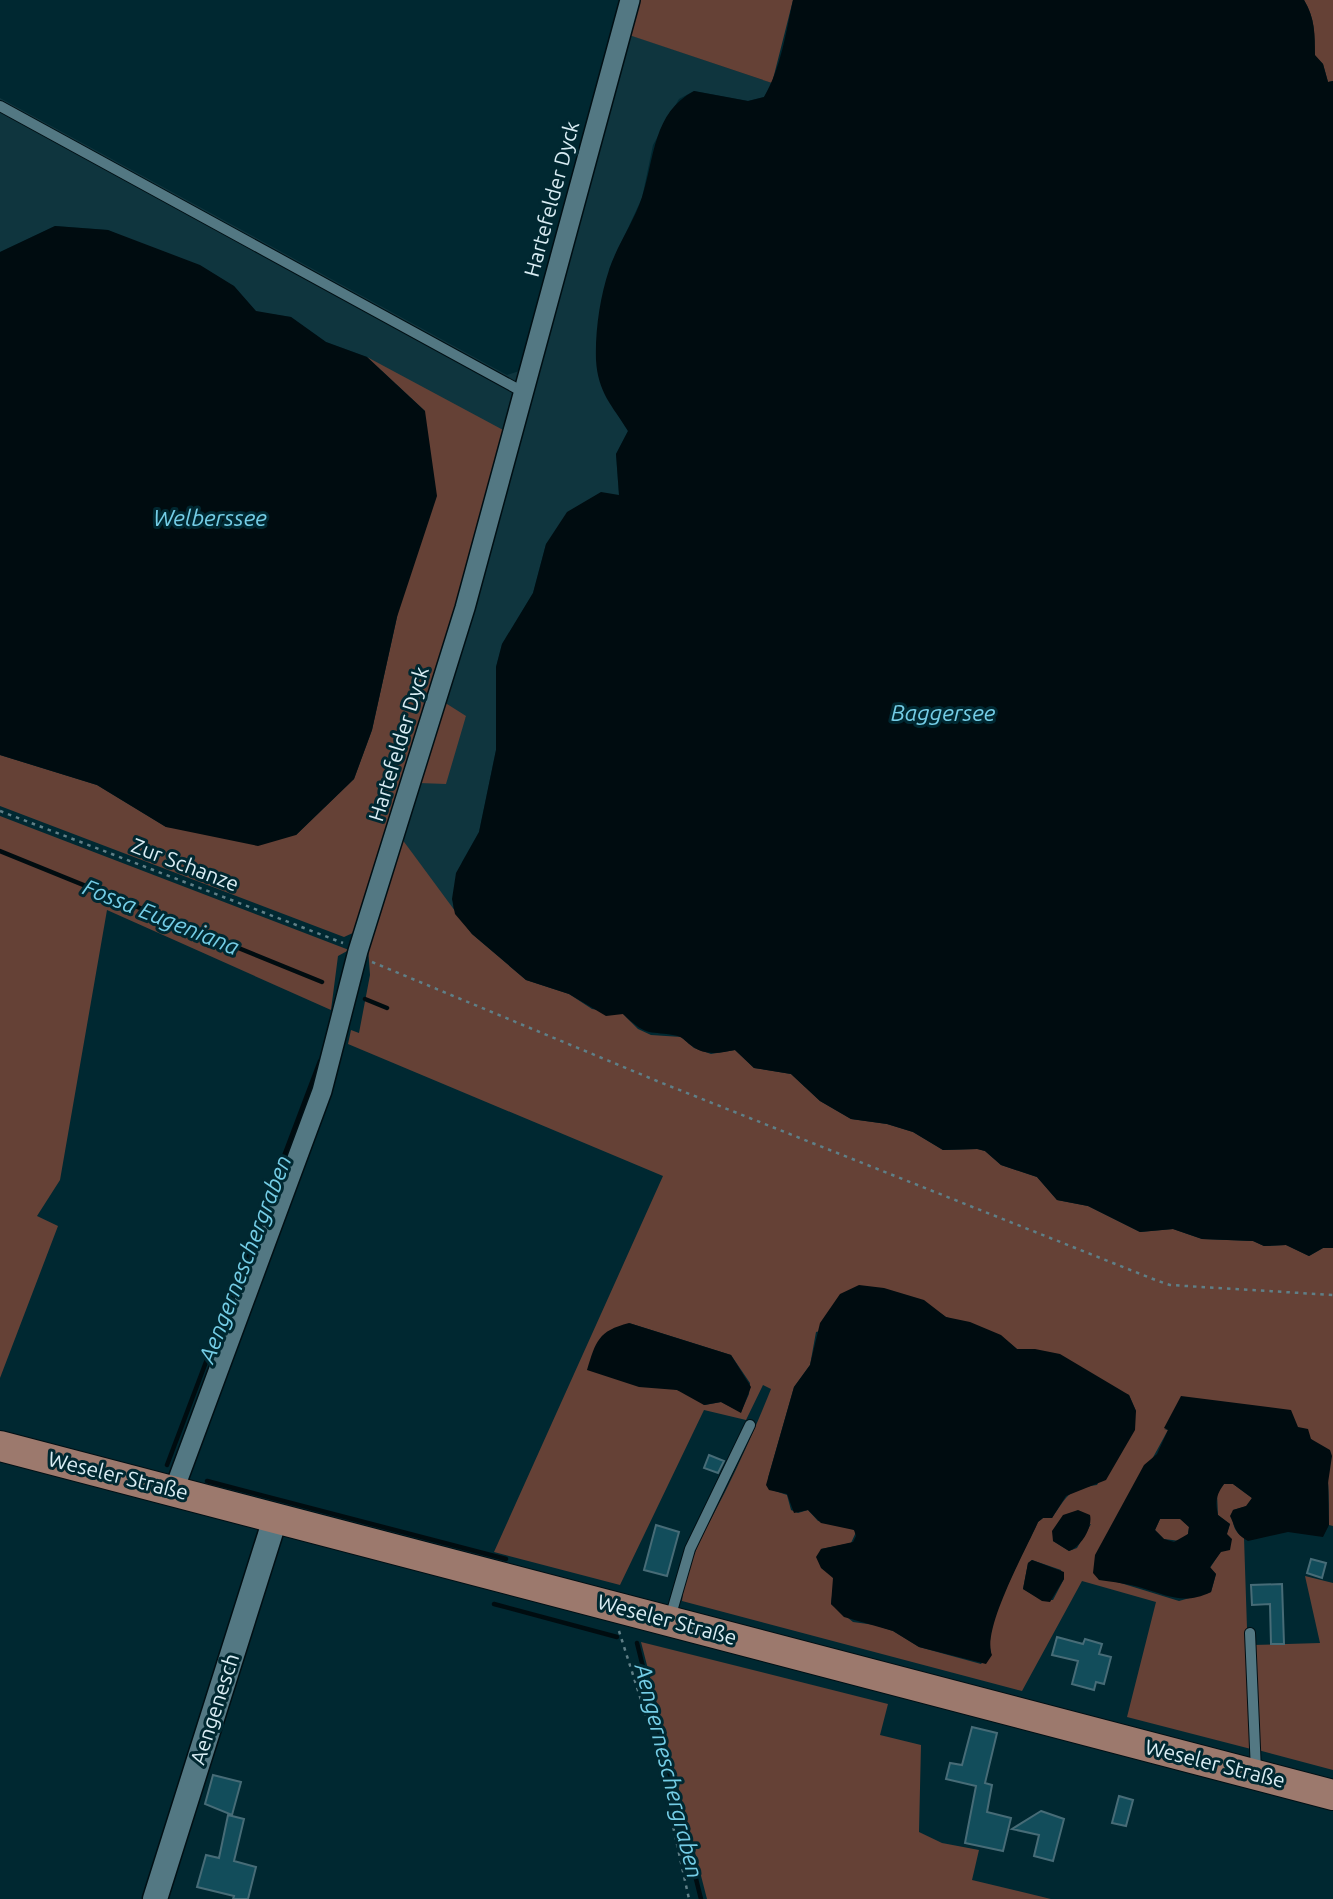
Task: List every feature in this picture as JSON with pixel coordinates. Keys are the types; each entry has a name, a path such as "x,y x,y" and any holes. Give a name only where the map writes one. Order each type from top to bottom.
{"main road":[{"name":"Weseler Straße","path":"0,1446 1333,1795"}],"street":[{"name":"Hartefelder Dyck","path":"174,1490 322,1091 358,951 465,608 630,0"},
{"name":"Aengenesch","path":"155,1899 275,1519"}],"lane":[{"path":"0,106 523,392"},
{"path":"669,1621 690,1549 750,1426"},
{"path":"1250,1633 1256,1775"}],"path":[{"name":"Zur Schanze","path":"0,811 337,940 358,951 377,966 1158,1282 1333,1295"},
{"path":"612,1606 655,1744 689,1899"}],"shaded area":[{"path":"638,0 793,0 772,83 629,35"},
{"path":"1304,0 1333,0 1333,81 1328,82 1323,64 1314,55 1313,27"},
{"path":"630,35 772,83 764,97 748,101 694,91 679,99 653,145 642,198 609,269 618,415 628,431 616,454 619,495 546,544 533,593 502,644 496,667 496,750 479,832 462,862 453,907 455,914 402,839 419,783 466,717 444,702 367,357 326,342 291,317 256,312 234,286 108,230 55,226 0,252 0,98 507,375 522,370"},
{"path":"367,357 505,431 459,600 355,932 344,937 0,806 0,755 97,785 166,827 296,835 354,779 372,730 397,617 425,411"},
{"path":"444,702 466,716 446,784 419,783"},
{"path":"0,816 349,950 338,956 331,1010 107,910 60,1180 37,1216 58,1226 0,1378"},
{"path":"402,839 472,934 526,980 569,994 592,1009 623,1014 638,1029 651,1035 681,1037 694,1048 711,1054 735,1050 754,1068 791,1074 820,1101 851,1119 887,1124 913,1132 943,1150 985,1151 1001,1165 1037,1177 1057,1200 1088,1206 1140,1232 1173,1229 1202,1239 1253,1241 1264,1246 1286,1245 1309,1256 1323,1248 1333,1248 1333,1526 1329,1525 1326,1467 1323,1456 1311,1439 1164,1429 1168,1430 1151,1461 1114,1581 1179,1601 1211,1592 1216,1574 1210,1568 1221,1551 1230,1524 1218,1515 1217,1493 1224,1484 1233,1484 1252,1498 1247,1506 1233,1510 1235,1529 1244,1538 1251,1749 1127,1717 1156,1602 1082,1581 1022,1691 682,1601 688,1572 698,1545 771,1389 763,1385 746,1420 704,1410 620,1585 494,1552 663,1176 348,1044 351,1030 359,1033 370,975 368,947","holes":["929,1306 946,1317 1006,1340 1017,1349 1129,1395 1136,1411 1097,1485 1074,1491 1052,1518 1043,1518 1038,1522 999,1606 990,1640 991,1652 981,1664 919,1647 893,1631 875,1625 853,1622 831,1604 834,1580 821,1549 851,1543 856,1532 849,1526 818,1521 808,1510 798,1513 791,1510 787,1495 772,1490 768,1478 794,1387 810,1365 816,1332","629,1323 731,1355 750,1383 749,1394 741,1412 721,1402 705,1405 686,1393 668,1387","1091,1524 1077,1548 1069,1551 1053,1541","1032,1560 1061,1570 1064,1579 1053,1600 1042,1600 1023,1589 1028,1563"]},
{"path":"1180,1518 1189,1527 1188,1534 1180,1541 1164,1539 1155,1530 1160,1519"},
{"path":"1305,1576 1333,1583 1333,1770 1258,1750 1253,1645 1320,1643"},
{"path":"641,1642 888,1704 880,1735 921,1745 919,1832 942,1843 979,1850 972,1880 1051,1899 707,1899"}],"water":[{"name":"Baggersee","path":"793,0 1304,0 1308,7 1314,27 1315,55 1323,64 1328,82 1333,81 1333,1248 1323,1248 1309,1256 1286,1245 1264,1246 1253,1241 1202,1239 1173,1229 1140,1232 1088,1206 1057,1200 1037,1177 1001,1165 985,1151 943,1150 913,1132 887,1124 851,1119 820,1101 791,1074 754,1068 735,1050 718,1053 702,1051 678,1036 643,1030 623,1014 606,1016 569,994 526,980 472,934 455,914 452,899 456,873 479,832 496,750 496,667 502,644 533,593 546,544 567,512 601,492 619,495 616,454 628,431 607,398 597,371 597,326 609,270 642,197 663,123 670,111 694,91 748,101 764,97 779,62"},
{"name":"Welberssee","path":"55,226 108,230 200,265 234,286 256,311 291,317 326,342 367,357 425,411 437,496 397,617 372,730 354,779 296,835 258,846 166,827 97,785 0,755 0,252"},
{"path":"859,1285 884,1288 924,1300 946,1317 970,1322 1001,1335 1017,1349 1060,1354 1129,1395 1136,1411 1135,1430 1106,1480 1066,1496 1052,1518 1043,1518 1038,1522 999,1609 990,1643 992,1655 986,1664 919,1647 893,1631 844,1617 831,1604 833,1578 821,1568 816,1557 821,1549 853,1542 856,1536 854,1530 821,1523 808,1510 794,1513 787,1494 769,1490 766,1485 794,1387 810,1365 820,1323 840,1294"},
{"path":"629,1323 731,1355 751,1387 741,1413 721,1402 704,1405 677,1390 639,1387 587,1370 596,1344 604,1334"},
{"path":"1181,1396 1291,1410 1298,1427 1308,1429 1311,1439 1330,1450 1332,1456 1328,1483 1329,1525 1323,1537 1288,1532 1248,1541 1238,1533 1230,1516 1233,1510 1246,1506 1252,1498 1233,1484 1224,1484 1216,1502 1217,1510 1218,1515 1230,1524 1227,1534 1232,1539 1230,1550 1221,1552 1210,1567 1216,1574 1211,1592 1184,1599 1132,1585 1099,1580 1093,1573 1095,1555 1144,1465 1157,1454 1168,1430 1164,1428","holes":["1160,1519 1180,1519 1189,1527 1188,1534 1174,1542 1164,1539 1155,1530"]},
{"path":"1078,1510 1090,1515 1090,1525 1082,1541 1069,1551 1053,1541 1052,1531 1063,1515"},
{"path":"1032,1560 1064,1572 1064,1579 1050,1602 1042,1601 1023,1589 1028,1563"}],"building":[{"path":"709,1455 724,1461 718,1473 704,1468"},
{"path":"656,1525 679,1532 667,1576 644,1570"},
{"path":"1311,1559 1326,1563 1322,1578 1307,1573"},
{"path":"1282,1584 1284,1644 1271,1644 1270,1604 1252,1605 1251,1585"},
{"path":"1057,1637 1083,1644 1085,1639 1102,1644 1099,1654 1111,1657 1104,1684 1096,1682 1094,1690 1072,1684 1078,1661 1052,1655"},
{"path":"972,1727 997,1733 985,1783 992,1785 987,1812 1011,1818 1003,1851 965,1843 976,1786 946,1779 950,1763 962,1765"},
{"path":"213,1775 241,1782 232,1815 205,1804"},
{"path":"1119,1796 1133,1800 1126,1826 1112,1823"},
{"path":"1041,1811 1064,1819 1053,1861 1034,1856 1039,1835 1012,1829"},
{"path":"228,1815 244,1819 234,1861 256,1867 248,1899 233,1899 234,1896 197,1887 206,1855 219,1858"}],"waterway":[{"name":"Fossa Eugeniana","path":"0,851 322,982"},
{"name":"Fossa Eugeniana","path":"365,999 387,1008"},
{"name":"Aengerneschergraben","path":"167,1465 320,1061"},
{"name":"Aengerneschergraben","path":"207,1481 506,1559"},
{"name":"Aengerneschergraben","path":"494,1604 617,1637"},
{"name":"Aengerneschergraben","path":"637,1643 701,1899"}]}
